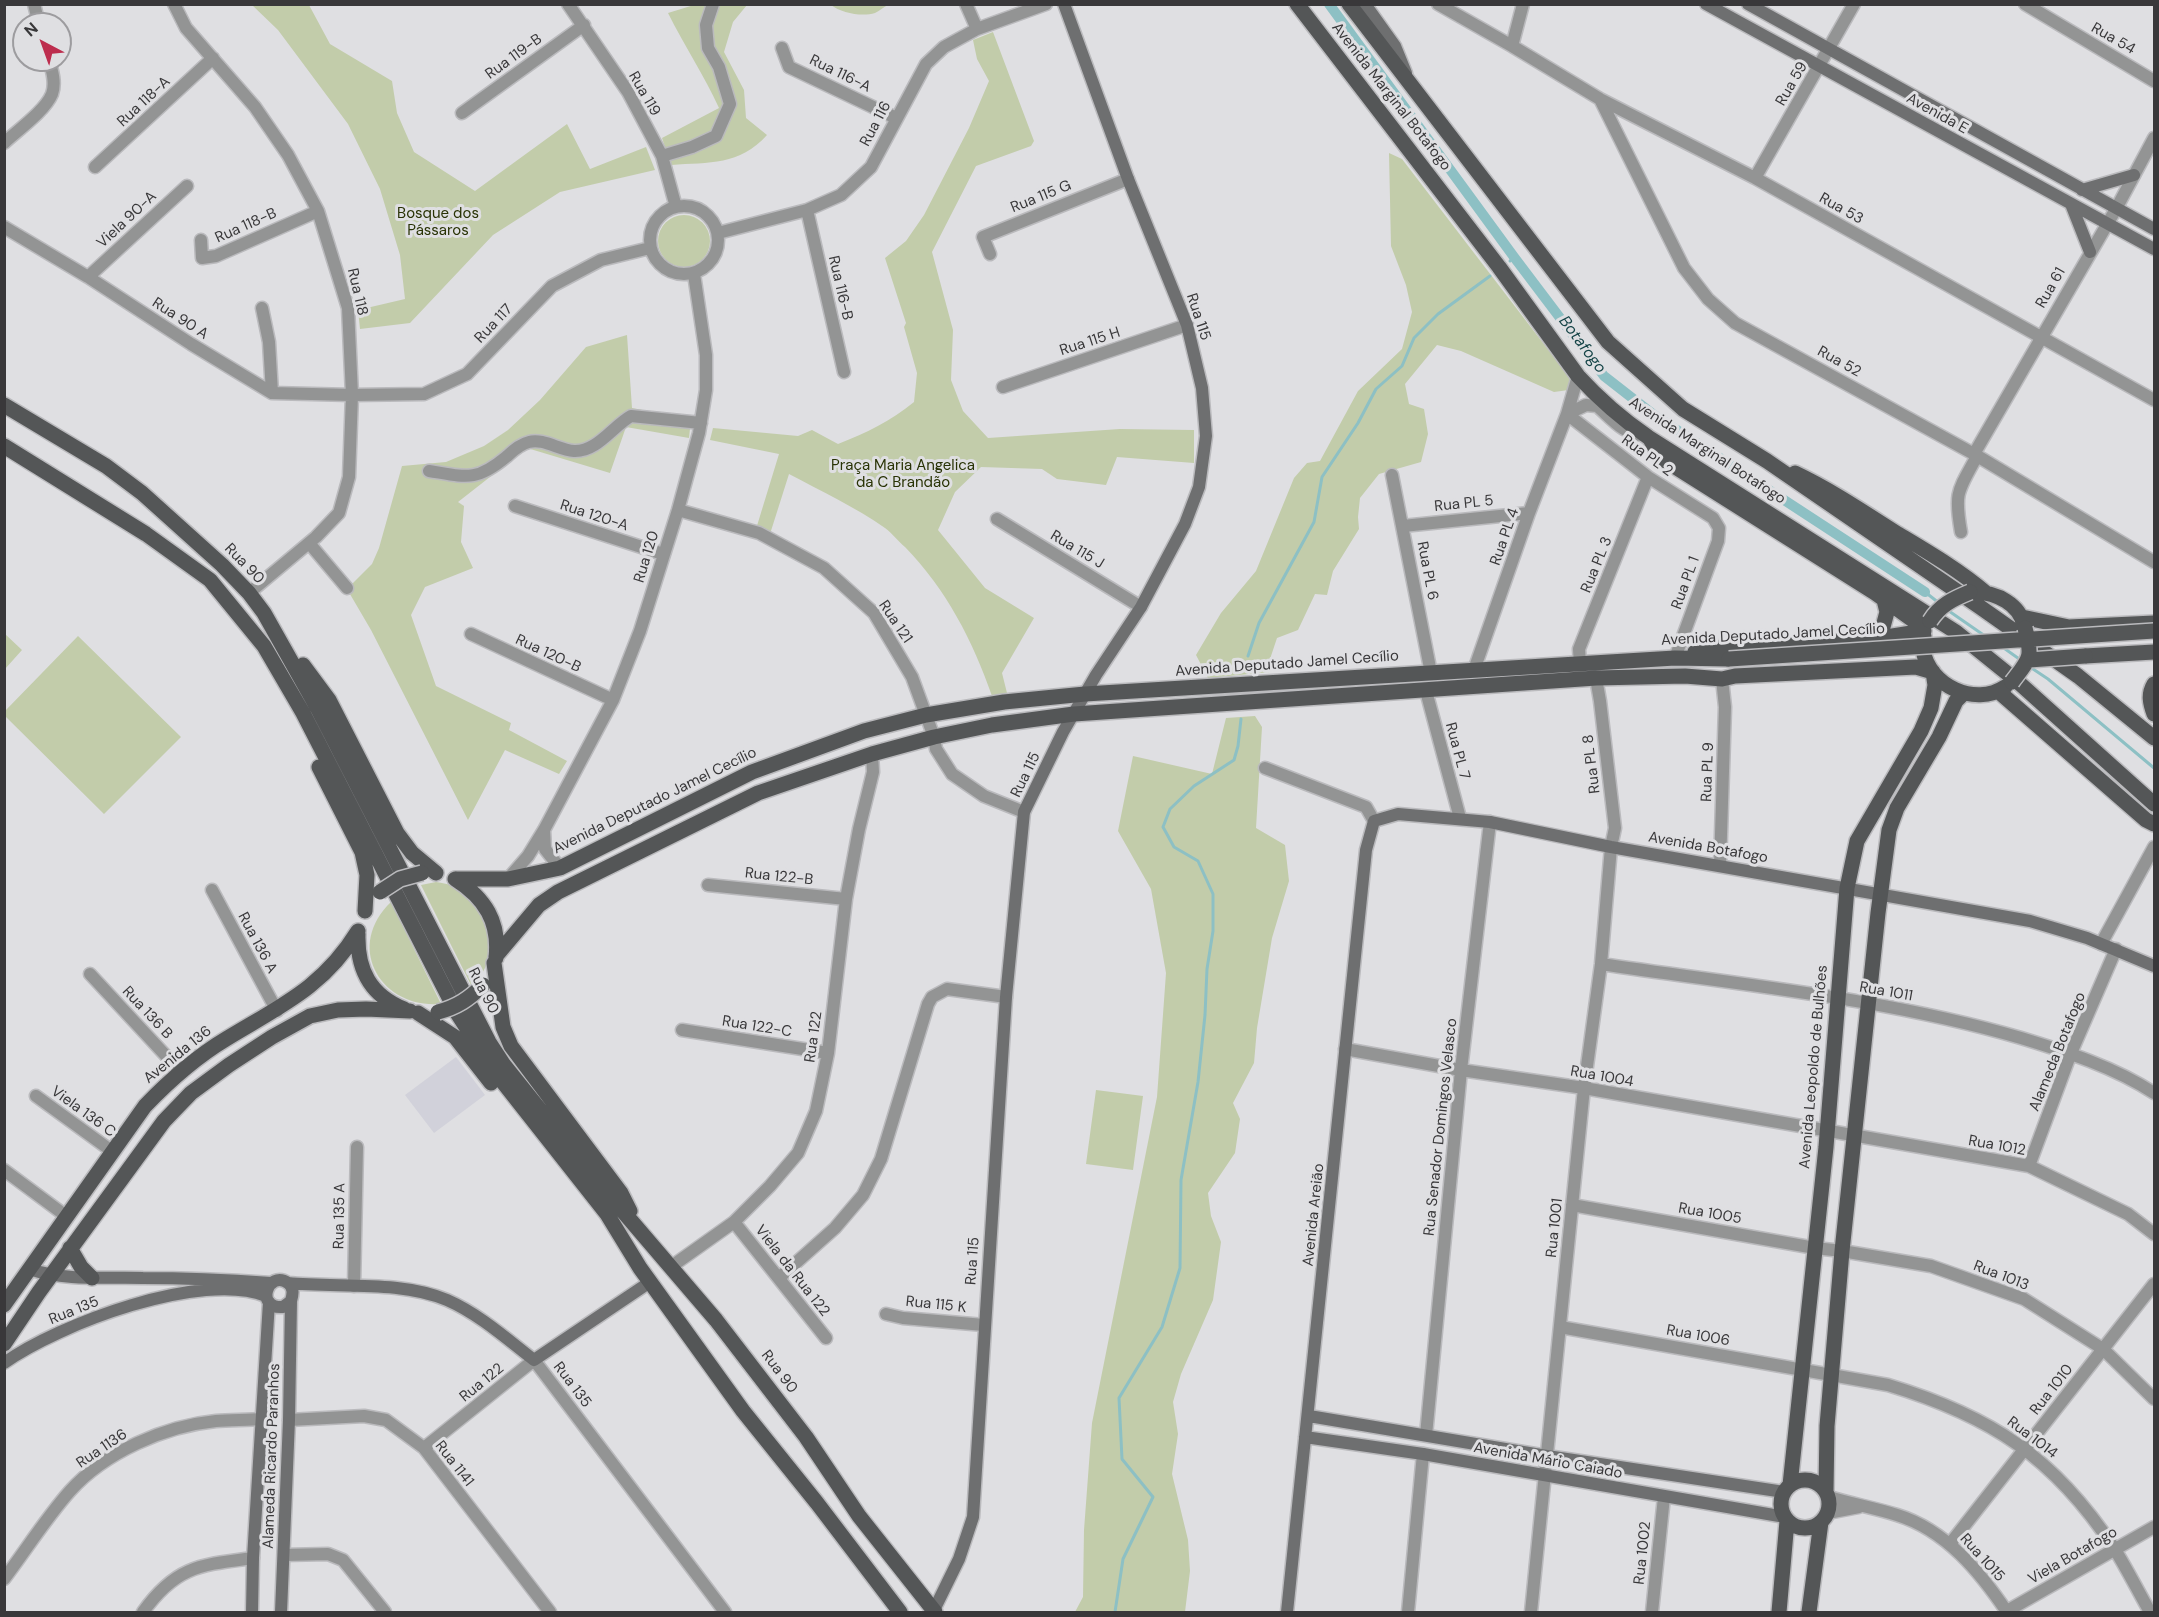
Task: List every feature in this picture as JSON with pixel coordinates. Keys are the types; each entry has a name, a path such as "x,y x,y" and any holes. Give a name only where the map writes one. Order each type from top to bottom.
{"main road":[{"name":"Avenida Marginal Botafogo","path":"1349,4 1608,342 1683,409 1767,460 2078,676 2154,738"},
{"name":"Avenida Marginal Botafogo","path":"1299,7 1499,267 1578,376 1623,419 1646,436 1956,632 2018,682 2154,804"},
{"name":"Rua 90","path":"4,405 106,466 142,493 222,565 249,593 264,613 318,709 489,1042 504,1065 597,1181 716,1320 806,1437 848,1500 934,1612"},
{"path":"1646,436 1661,458 1914,621 1927,626"},
{"path":"4,446 146,534 210,580 264,646 303,713 457,1013 481,1052 607,1214 640,1268"},
{"path":"1767,460 1815,482 1968,578 1978,592"},
{"path":"1978,592 2006,601 2024,623 2031,650 2029,660 2012,682 1998,691 1983,695 1964,694 1947,686 1933,672 1923,650 1927,626 1936,611 1950,599 1978,592"},
{"path":"1880,638 1887,612 1884,600"},
{"path":"234,611 282,694 362,852 367,875 365,911 358,931 357,952 363,972 374,990 391,1003 414,1012 455,1037 640,1268 743,1411 900,1612"},
{"path":"264,613 329,700 397,833 429,873"},
{"path":"2024,623 2069,627 2154,623"},
{"path":"1675,658 1709,648 1880,638 1927,626"},
{"name":"Avenida Deputado Jamel Cecílio","path":"1685,676 1732,663 2154,631"},
{"name":"Avenida Deputado Jamel Cecílio","path":"456,879 508,879 560,868 752,772 864,731 926,715 1004,702 1085,694 1675,658 1732,663 2154,641"},
{"path":"2029,660 2154,652"},
{"name":"Avenida Deputado Jamel Cecílio","path":"495,959 538,905 558,892 758,793 872,754 934,737 992,725 1074,714 1596,678 1685,676 1722,679 1735,676 1916,667 1933,672"},
{"name":"Avenida Leopoldo de Bulhões","path":"1787,1488 1827,1130 1847,888 1857,841 1921,731 1931,708 1935,685 1933,672"},
{"path":"2154,684 2150,701 2154,714"},
{"path":"1998,691 2152,826"},
{"path":"1809,1612 1828,1494 1825,1461 1842,1251 1880,893 1889,830 1897,808 1939,737 1956,700 1964,694"},
{"path":"365,911 380,892 400,879 429,873 456,879 475,892 489,910 496,932 495,959 502,1027 511,1046 621,1193 641,1232"},
{"name":"Avenida 136","path":"4,1305 145,1106 181,1072 224,1040 277,1011 309,989 345,952 358,931"},
{"path":"4,1344 70,1248 164,1121 191,1093 272,1036 310,1016 338,1010 366,1008 438,1012 455,1007 471,998 483,985 495,959"},
{"path":"70,1248 74,1258 92,1278"},
{"path":"1779,1612 1786,1519 1781,1504 1787,1488 1805,1479 1813,1480 1828,1494"},
{"path":"1786,1519 1804,1528 1816,1526 1825,1518"}],"street":[{"name":"Rua 118","path":"174,4 186,28 255,107 288,155 318,211 348,308 352,395 350,477 339,513 309,543 249,593"},
{"name":"Rua 119","path":"568,4 628,92 662,156 676,207"},
{"path":"662,156 692,147 716,136 730,104 719,68 708,48 706,24 713,4"},
{"path":"966,4 977,29"},
{"name":"Rua 116","path":"718,233 807,210 841,195 871,167 926,64 944,47 977,29 1046,4"},
{"name":"Rua 115","path":"934,1612 959,1559 973,1517 1006,997 1024,812 1085,694 1141,607 1185,524 1199,487 1206,436 1202,388 1187,325 1128,179 1064,4"},
{"name":"Avenida Marginal Botafogo","path":"1365,4 1395,46 1411,85"},
{"name":"Rua 53","path":"1438,4 1600,99 1755,178 2154,400"},
{"path":"1512,46 1523,4"},
{"name":"Avenida E","path":"1706,4 2154,249"},
{"name":"Avenida E","path":"1748,4 2154,229"},
{"name":"Rua 59","path":"1755,178 1854,4"},
{"name":"Rua 54","path":"2025,4 2154,81"},
{"name":"Rua 119-B","path":"462,113 584,25"},
{"name":"Rua 116-A","path":"782,48 789,67 896,118"},
{"name":"Rua 118-A","path":"95,167 213,58"},
{"path":"4,143 44,106 52,93 52,72"},
{"name":"Rua 52","path":"1600,99 1684,268 1707,299 1736,323 1976,455 2154,562"},
{"name":"Rua 61","path":"1961,532 1957,497 1959,488 2154,138"},
{"path":"2082,190 2134,176"},
{"name":"Rua 115 G","path":"990,254 983,237 1128,179"},
{"name":"Viela 90-A","path":"88,276 187,186"},
{"path":"2071,204 2090,252"},
{"path":"676,207 694,207 710,217 718,233 717,250 708,265 693,274 675,274 659,264 650,248 651,230 661,215 676,207"},
{"name":"Rua 116-B","path":"807,210 844,372"},
{"name":"Rua 118-B","path":"201,240 202,258 216,256 318,211"},
{"name":"Rua 90 A","path":"4,227 88,276 191,344 272,393 352,395"},
{"name":"Rua 117","path":"352,395 424,394 466,374 552,286 601,260 650,248"},
{"name":"Rua 120","path":"508,879 528,856 544,830 613,700 639,631 678,510 701,423 706,390 706,355 693,274"},
{"path":"262,308 269,342 272,393"},
{"name":"Rua 115 H","path":"1003,387 1187,325"},
{"name":"Rua PL 4","path":"1474,670 1529,513 1567,414 1578,376"},
{"path":"1567,414 1592,405 1598,406 1629,432 1646,436"},
{"name":"Rua PL 2","path":"1567,414 1648,477 1713,518"},
{"path":"429,471 460,476 480,475 491,470 520,445 534,441 573,451 585,449 597,443 626,419 637,415 701,423"},
{"name":"Rua PL 6","path":"1392,475 1431,673"},
{"name":"Rua PL 3","path":"1580,664 1579,649 1648,477"},
{"name":"Rua 120-A","path":"514,506 663,554"},
{"name":"Rua 121","path":"678,510 759,533 824,568 874,613 912,677 934,737 936,749 952,774 984,796 1024,812"},
{"name":"Rua PL 5","path":"1402,526 1529,513"},
{"name":"Rua PL 1","path":"1675,658 1718,540 1719,528 1713,518"},
{"name":"Rua 115 J","path":"997,519 1141,607"},
{"path":"309,543 347,588"},
{"name":"Rua 120-B","path":"471,634 613,700"},
{"name":"Rua PL 8","path":"1596,678 1615,828 1611,846"},
{"name":"Rua PL 9","path":"1720,866 1725,707 1722,679"},
{"name":"Rua PL 7","path":"1425,691 1460,818"},
{"name":"Rua 122","path":"672,1266 734,1222 770,1186 798,1153 816,1111 828,1053 846,899 859,829 873,772 872,754"},
{"path":"1265,768 1366,807 1374,821"},
{"name":"Avenida Botafogo","path":"1374,821 1398,814 1490,822 1720,866 1880,893 2030,921 2087,938 2154,966"},
{"name":"Avenida Areião","path":"1287,1612 1366,850 1374,821"},
{"name":"Rua Senador Domingos Velasco","path":"1426,1436 1461,1070 1490,822"},
{"path":"544,830 545,849 560,868"},
{"name":"Rua 1001","path":"1531,1612 1584,1088 1601,964 1611,846"},
{"path":"2101,944 2154,847"},
{"name":"Rua 122-B","path":"708,885 846,899"},
{"name":"Rua 136 A","path":"212,890 277,1011"},
{"name":"Alameda Botafogo","path":"2029,1166 2071,1053 2116,950"},
{"name":"Rua 1011","path":"1601,964 1839,999 1966,1022 2071,1053 2139,1083 2154,1093"},
{"name":"Rua 136 B","path":"90,974 181,1072"},
{"path":"780,1277 835,1228 863,1195 881,1159 932,997 947,989 1006,997"},
{"name":"Rua 122-C","path":"682,1030 828,1053"},
{"name":"Rua 1004","path":"1345,1049 1461,1070 1584,1088 1827,1130 1855,1137"},
{"name":"Viela 136 C","path":"36,1096 113,1152"},
{"name":"Rua 1012","path":"1855,1137 2029,1166 2128,1214 2154,1234"},
{"name":"Rua 135 A","path":"354,1286 357,1147"},
{"path":"4,1170 66,1216"},
{"name":"Rua 1005","path":"1572,1205 1842,1251"},
{"name":"Viela da Rua 122","path":"734,1222 780,1277 826,1338"},
{"name":"Rua 1013","path":"1842,1251 1931,1266 2024,1299 2103,1349 2154,1399"},
{"path":"29,1269 51,1275"},
{"name":"Rua 135","path":"51,1275 92,1278 202,1278 272,1283"},
{"path":"280,1280 291,1293 283,1307 278,1307 268,1299 266,1291 272,1283 280,1280"},
{"name":"Rua 122","path":"424,1448 534,1360 650,1282"},
{"name":"Rua 1010","path":"1950,1544 2154,1284"},
{"name":"Rua 135","path":"291,1293 323,1287 354,1286 409,1290 447,1300 489,1325 534,1360 725,1612"},
{"name":"Rua 135","path":"4,1363 55,1334 89,1320 177,1294 235,1289 254,1291 268,1299"},
{"name":"Alameda Ricardo Paranhos","path":"281,1612 289,1420 291,1293"},
{"name":"Alameda Ricardo Paranhos","path":"252,1612 268,1299"},
{"name":"Rua 115 K","path":"886,1314 903,1318 984,1325"},
{"name":"Rua 1006","path":"1560,1327 1831,1376"},
{"name":"Rua 1014","path":"1831,1376 1888,1385 1932,1398 1978,1419 2025,1448 2049,1468 2081,1503 2114,1549 2150,1612"},
{"name":"Rua 1141","path":"289,1420 364,1416 386,1420 424,1448 550,1612"},
{"name":"Avenida Mário Caiado","path":"1309,1416 1547,1456 1787,1488"},
{"name":"Rua 1136","path":"4,1580 71,1490 98,1466 140,1441 167,1433 214,1422 262,1419"},
{"name":"Avenida Mário Caiado","path":"1305,1437 1423,1454 1786,1519"},
{"path":"1408,1612 1423,1454"},
{"name":"Rua 1015","path":"1828,1494 1860,1506 1899,1515 1950,1544 1982,1578 2007,1612"},
{"name":"Rua 1002","path":"1652,1612 1664,1497"},
{"name":"Rua 1015","path":"1825,1518 1860,1506"},
{"name":"Viela Botafogo","path":"2007,1612 2154,1527"},
{"path":"284,1555 328,1554 343,1560 385,1612"},
{"path":"143,1612 156,1595 176,1577 202,1565 253,1558"}],"shaded area":[{"path":"456,1057 485,1095 434,1133 405,1095"}],"green space":[{"name":"Bosque dos Pássaros","path":"252,5 309,5 330,44 392,81 397,113 414,152 475,191 567,124 590,169 646,147 655,170 560,192 493,235 410,323 360,329 358,310 405,299 400,255 380,189 348,124 278,30"},
{"path":"694,5 747,5 733,22 724,52 744,90 746,118 767,135 746,152 735,157 711,162 671,165 662,138 719,108 668,13"},
{"path":"831,5 888,5 875,13 864,15 846,12"},
{"name":"Praça Maria Angelica da C Brandão","path":"993,32 1034,141 1031,146 976,166 932,252 953,330 951,380 963,411 988,438 1120,429 1194,430 1194,463 1117,457 1106,485 1057,479 1042,469 981,467 955,492 938,530 985,588 1034,618 1002,673 1007,693 992,696 976,655 946,598 920,563 890,532 850,506 789,474 770,534 756,529 779,454 710,440 713,428 798,436 812,430 838,444 878,426 914,402 917,373 904,327 906,323 885,258 906,241 924,215 969,128 989,81 977,59 973,40"},
{"path":"1389,153 1402,159 1566,373 1583,388 1554,392 1461,351 1437,345 1405,384 1409,404 1424,409 1428,434 1421,462 1379,474 1360,498 1359,529 1333,571 1327,595 1315,594 1298,630 1277,638 1271,656 1270,672 1208,678 1196,655 1221,613 1256,571 1294,478 1307,463 1320,461 1358,391 1402,349 1412,312 1406,285 1391,246"},
{"path":"684,215 694,217 702,223 708,231 710,241 708,251 702,259 694,265 684,267 674,265 666,259 660,251 658,241 660,231 666,223 674,217"},
{"path":"627,335 632,408 691,419 689,438 626,427 610,473 527,448 458,502 464,506 461,542 473,568 425,587 411,615 436,686 511,723 509,730 567,761 559,774 505,750 468,820 371,630 347,589 372,564 379,548 402,466 446,462 484,446 508,430 540,400 586,347"},
{"path":"4,633 22,650 5,669 4,669"},
{"path":"78,636 181,737 104,814 5,716 5,711"},
{"path":"1255,716 1262,727 1256,828 1285,845 1289,881 1272,938 1257,1028 1254,1063 1233,1103 1240,1119 1235,1153 1208,1193 1211,1216 1221,1242 1213,1300 1181,1374 1173,1402 1178,1434 1172,1474 1188,1540 1190,1571 1185,1612 1075,1612 1083,1597 1084,1530 1092,1423 1157,1097 1166,973 1151,889 1118,831 1133,756 1212,774 1226,718"},
{"path":"436,882 463,890 478,905 487,925 490,935 488,960 483,972 472,987 421,885"},
{"path":"391,902 441,1004 420,1003 401,996 386,986 376,972 370,955 371,938 377,920"},
{"path":"1096,1090 1143,1096 1133,1170 1086,1164"}],"waterway":[{"name":"Botafogo","path":"1329,4 1604,376 1654,415 1925,592"},
{"name":"Botafogo","path":"1510,261 1514,257"},
{"path":"1248,656 1259,623 1314,522 1322,477 1358,423 1376,389 1402,366 1414,338 1438,314 1490,276"},
{"path":"1925,592 1939,603"},
{"path":"1946,609 1985,636"},
{"path":"2001,646 2022,661"},
{"path":"2030,667 2048,679 2154,768"},
{"path":"1115,1612 1123,1559 1153,1497 1122,1459 1119,1398 1162,1327 1180,1268 1181,1180 1198,1082 1207,969 1213,931 1213,894 1198,861 1174,847 1163,827 1170,809 1194,786 1234,760 1241,719"}]}
